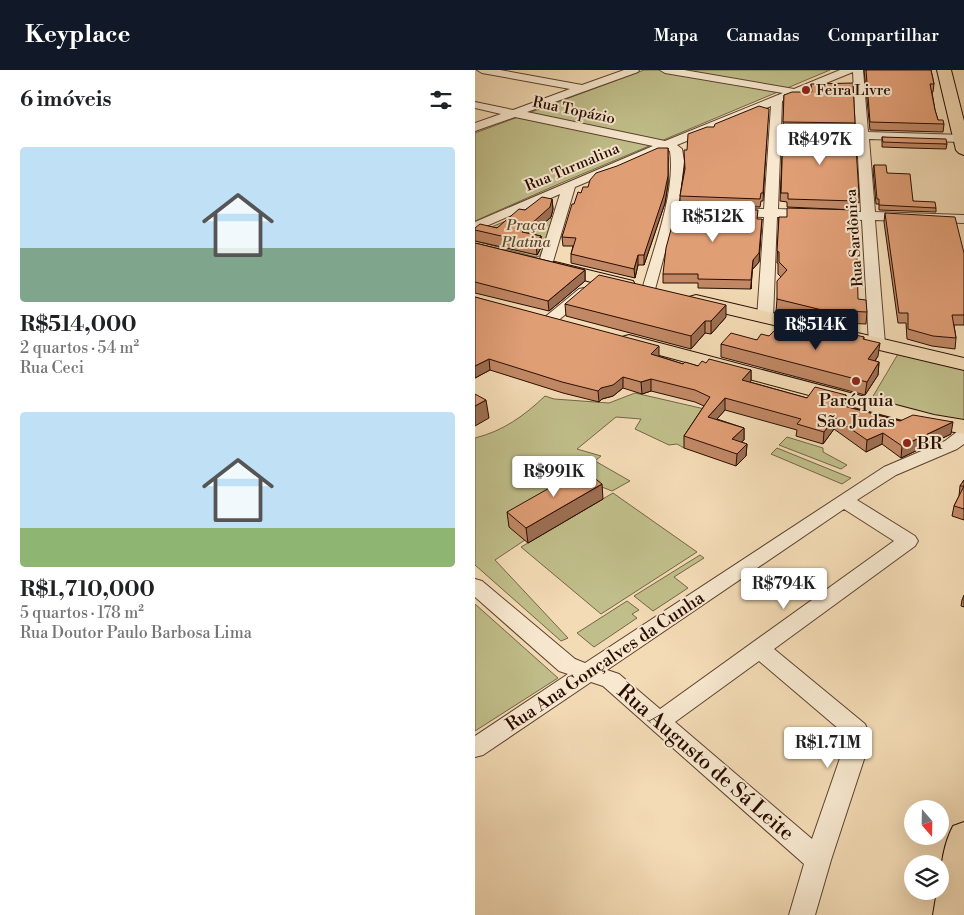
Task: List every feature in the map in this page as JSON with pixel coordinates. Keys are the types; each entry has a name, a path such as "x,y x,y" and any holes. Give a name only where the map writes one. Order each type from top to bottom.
{"main road":[{"path":"944,70 962,144"},
{"path":"536,263 964,364"},
{"path":"530,315 560,322"},
{"path":"607,335 933,422 964,427"},
{"path":"950,915 964,836"}],"street":[{"path":"482,70 584,88"},
{"path":"475,127 634,70"},
{"path":"665,70 795,92"},
{"name":"Rua Turmalina","path":"475,227 666,145 849,70"},
{"name":"Rua Sardônica","path":"858,70 877,344"},
{"path":"765,318 771,213 780,134 777,99"},
{"name":"Rua Topázio","path":"475,105 666,145"},
{"path":"841,135 862,135 962,144"},
{"path":"649,290 677,210 679,158 676,150 666,145"},
{"path":"536,263 569,186"},
{"path":"720,212 964,219"},
{"path":"560,322 600,278"},
{"name":"Rua Ana Gonçalves da Cunha","path":"475,748 844,500 890,471 951,445 964,435"},
{"path":"660,721 908,541 844,500"},
{"name":"Rua Augusto de Sá Leite","path":"475,586 567,665 611,680 818,860"},
{"path":"760,650 857,730 859,738 818,860 802,915"}],"green space":[{"path":"644,70 830,70 475,221 475,133"},
{"name":"Praça Platina","path":"527,212 552,219 540,256 536,257 475,241 475,234"},
{"path":"898,354 964,367 964,422 869,403"},
{"path":"635,393 709,410 684,448 677,444 669,445 635,429 641,419 616,417 577,449 601,456 595,461 630,481 612,491 589,482 525,540 495,560 568,638 561,641 475,565 475,438 513,422 545,396 554,399 609,403"},
{"path":"787,437 823,448 823,452 847,465 841,469 779,445"},
{"path":"777,448 851,478 842,484 771,454"},
{"path":"613,493 697,552 601,614 521,547"},
{"path":"700,555 704,558 674,577 688,588 653,611 634,596"},
{"path":"627,601 639,610 632,614 637,618 594,647 577,633"},
{"path":"475,604 558,678 475,731"}],"building":[{"path":"866,70 931,70 934,84 930,84 935,110 938,120 943,120 944,124 870,122"},
{"path":"853,83 855,123 783,122 784,95 792,92 812,92 811,84"},
{"path":"759,106 769,109 763,193 761,193 760,199 680,196 685,169 684,150 687,150 688,134 707,127 714,127 715,124"},
{"path":"783,132 855,133 859,194 855,194 855,201 788,199 788,193 781,193"},
{"path":"882,137 946,139 947,144 883,142"},
{"path":"658,148 668,148 668,176 664,195 644,255 638,255 634,269 571,254 576,238 562,237 572,204 574,204 578,192 581,193 583,187 588,187 590,180 596,173"},
{"path":"874,165 886,165 887,173 910,174 913,201 935,202 936,208 879,205"},
{"path":"542,197 552,199 550,207 522,232 541,236 536,244 475,230 480,224 497,228 519,209 525,210"},
{"path":"677,207 758,210 757,219 762,219 759,253 753,260 751,280 698,279 698,274 663,274 666,248"},
{"path":"787,208 856,210 858,299 866,300 867,312 822,310 777,299 777,281 787,270 779,262 779,252 777,251 779,217 787,217"},
{"path":"885,213 955,217 964,253 964,315 952,315 956,338 933,336 908,329 908,313 899,313"},
{"path":"475,243 585,270 548,301 475,282"},
{"path":"599,275 726,305 711,321 705,321 691,336 565,304"},
{"path":"475,297 659,346 651,354 683,364 685,362 698,366 702,361 706,363 709,359 751,370 742,380 807,398 815,387 846,395 840,405 900,421 913,415 953,422 902,446 883,433 867,440 835,418 824,432 797,424 801,419 725,398 708,417 744,428 732,439 747,444 737,454 684,436 710,397 695,390 651,379 641,382 623,377 613,385 601,388 598,391 562,382 489,359 475,366"},
{"path":"818,326 864,337 863,339 880,343 868,359 879,362 867,382 721,344 731,333 757,340 761,334 769,336 775,330 809,339"},
{"path":"475,394 486,400 475,406"},
{"path":"583,469 602,484 526,528 507,512"},
{"path":"964,486 964,509 954,506"}],"place":[{"name":"Feira Livre","path":"806,90"},
{"name":"Paróquia São Judas","path":"856,381"},
{"name":"BR","path":"907,443"}]}
